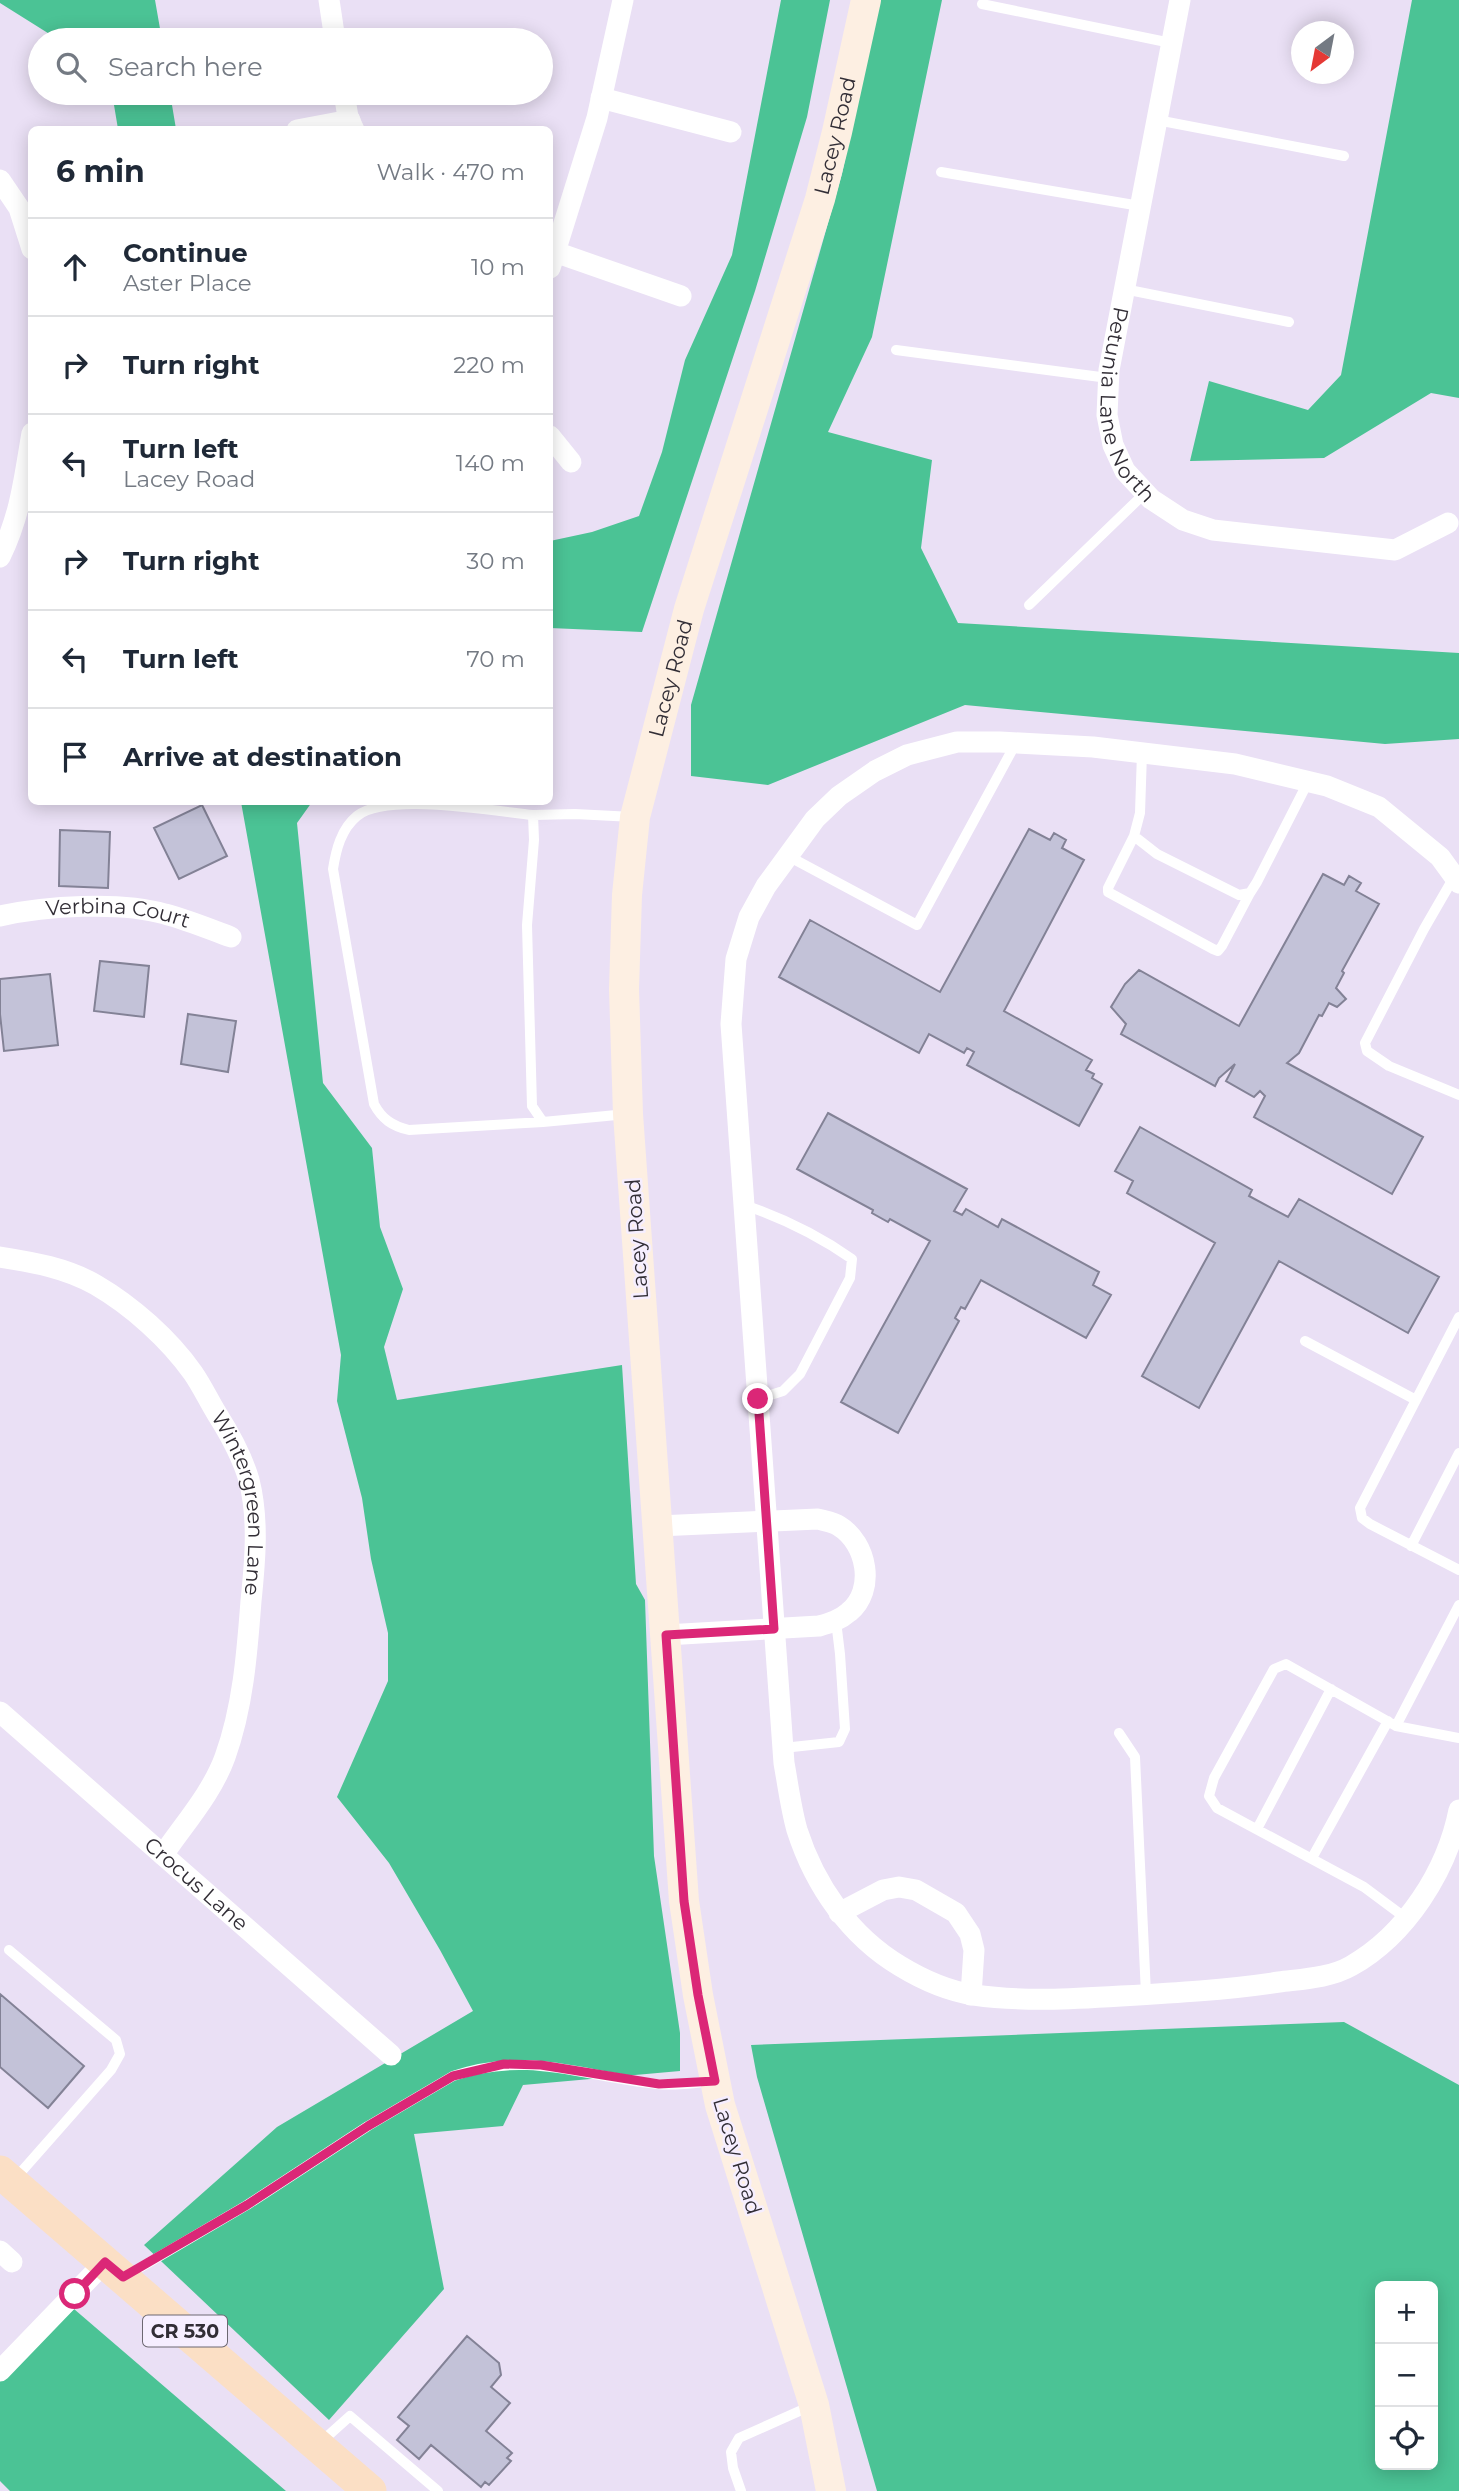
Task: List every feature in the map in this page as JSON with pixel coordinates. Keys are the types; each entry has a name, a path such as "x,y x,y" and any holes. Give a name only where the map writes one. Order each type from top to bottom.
{"main road":[{"name":"Lacey Road","path":"831,2491 814,2405 724,2118 698,1995 684,1901 628,1114 624,989 626,895 635,817 689,609 820,199 866,0"},
{"name":"CR 530","path":"6,2177 370,2491"}],"street":[{"path":"329,0 333,28"},
{"path":"623,0 601,98 554,246 681,296"},
{"name":"Petunia Lane North","path":"1180,0 1108,378 1107,415 1112,445 1125,471 1151,499 1183,520 1213,530 1395,550 1448,523"},
{"path":"601,98 731,132"},
{"path":"347,105 352,125"},
{"path":"0,180 19,208 28,236"},
{"path":"553,440 571,462"},
{"path":"0,557 14,528 28,457"},
{"path":"1457,880 1440,857 1380,807 1327,786 1235,764 1093,747 957,742 906,755 876,771 838,796 815,820 766,886 749,917 736,959 732,1024 783,1748 797,1828 813,1871 839,1913 858,1933 898,1965 933,1984 971,1995 1029,2001 1230,1990 1321,1976 1350,1967 1394,1935 1446,1857 1454,1837 1459,1810"},
{"name":"Verbina Court","path":"0,916 58,907 115,908 163,913 231,937"},
{"name":"Wintergreen Lane","path":"0,1256 39,1263 94,1283 124,1303 157,1333 193,1373 241,1454 250,1483 255,1515 254,1569 241,1698 224,1758 209,1788 163,1855"},
{"path":"658,1526 818,1520 838,1525 856,1540 863,1554 865,1572 861,1597 851,1611 836,1621 819,1626 666,1635"},
{"name":"Crocus Lane","path":"0,1712 391,2055"},
{"path":"839,1913 883,1890 899,1887 916,1890 956,1913 970,1934 974,1950 971,1995"},
{"path":"0,2371 114,2269"}],"lane":[{"path":"982,4 1171,43"},
{"path":"1157,120 1344,156"},
{"path":"941,172 1140,206"},
{"path":"1124,289 1289,322"},
{"path":"896,350 1108,378"},
{"path":"1029,605 1145,493"},
{"path":"788,856 917,925 1016,743"},
{"path":"1142,753 1140,813 1134,836 1108,892 1218,951 1308,782"},
{"path":"390,805 375,807 358,815 349,825 336,851 333,869 374,1104 380,1115 396,1127 409,1130 628,1114"},
{"path":"427,805 533,815 635,817"},
{"path":"533,815 527,982 532,1106 543,1122"},
{"path":"1134,836 1157,853 1239,895 1250,893"},
{"path":"1457,880 1424,929 1365,1043 1367,1051 1389,1066 1459,1095"},
{"path":"744,1205 774,1215 833,1245 852,1259 850,1278 800,1374 783,1391 758,1399"},
{"path":"1459,1317 1360,1508 1362,1518 1370,1524 1459,1570"},
{"path":"1305,1341 1416,1400"},
{"path":"1411,1546 1459,1452"},
{"path":"1312,1858 1459,1605"},
{"path":"783,1748 839,1742 843,1736 845,1729 836,1621"},
{"path":"1407,1919 1364,1886 1217,1808 1209,1796 1214,1778 1274,1669 1286,1664 1392,1723 1459,1738"},
{"path":"1256,1829 1331,1689"},
{"path":"1119,1733 1135,1757 1146,1994"},
{"path":"6,2177 111,2070 120,2054 116,2040 9,1950"},
{"path":"114,2269 247,2205 368,2126 453,2076 504,2064 517,2064 565,2068 659,2084 715,2081"},
{"path":"741,2491 731,2452 739,2438 814,2405"},
{"path":"317,2445 350,2416 438,2491"}],"green space":[{"path":"0,0 155,0 160,28 40,28 0,3"},
{"path":"781,0 830,0 807,117 755,291 642,632 553,628 553,540 592,532 639,516 662,452 685,360 732,255"},
{"path":"878,0 942,0 872,337 828,432 932,460 921,548 958,623 1459,653 1459,739 1385,744 965,705 768,785 691,776 691,705 842,174"},
{"path":"1412,0 1459,0 1459,398 1431,393 1324,458 1190,461 1209,381 1308,410 1341,375"},
{"path":"114,105 172,105 176,126 118,126"},
{"path":"242,805 310,805 297,823 323,1083 372,1148 380,1227 403,1289 384,1347 397,1400 622,1365 636,1584 645,1600 654,1856 680,2033 680,2071 523,2085 503,2126 414,2134 444,2289 329,2420 144,2245 277,2127 473,2011 389,1863 337,1797 388,1681 388,1633 371,1559 362,1498 337,1401 341,1355"},
{"path":"1344,2022 1459,2085 1459,2491 877,2491 757,2077 751,2045"},
{"path":"74,2309 286,2491 10,2491 0,2481 0,2379"}],"building":[{"path":"202,805 227,856 179,879 154,828"},
{"path":"1029,829 1050,840 1054,833 1066,840 1062,848 1084,860 1004,1011 1092,1060 1086,1070 1094,1074 1092,1078 1102,1084 1079,1126 967,1065 974,1052 967,1048 964,1053 929,1034 919,1053 779,977 810,920 940,992"},
{"path":"60,830 110,832 108,888 59,886"},
{"path":"1323,874 1344,885 1349,876 1361,883 1356,891 1379,904 1342,971 1344,973 1336,988 1346,999 1337,1007 1329,1003 1322,1016 1319,1015 1299,1053 1287,1063 1423,1137 1392,1194 1254,1117 1265,1096 1260,1091 1254,1097 1226,1081 1235,1064 1219,1078 1215,1086 1121,1034 1126,1024 1111,1007 1125,984 1139,970 1239,1026"},
{"path":"100,961 149,966 144,1017 94,1011"},
{"path":"50,974 58,1045 4,1051 0,979"},
{"path":"188,1014 236,1021 228,1072 181,1064"},
{"path":"828,1113 967,1189 954,1211 962,1215 966,1209 998,1227 1002,1219 1099,1272 1093,1285 1111,1295 1086,1338 981,1280 965,1309 961,1307 955,1318 959,1321 898,1433 841,1402 930,1241 890,1219 888,1222 872,1213 873,1210 797,1169"},
{"path":"1140,1127 1252,1190 1249,1196 1288,1217 1299,1199 1439,1277 1408,1333 1279,1261 1199,1408 1142,1376 1215,1243 1127,1193 1133,1181 1115,1171"},
{"path":"0,1994 84,2066 48,2108 0,2067"},
{"path":"467,2336 499,2363 501,2375 491,2387 510,2403 486,2431 512,2453 507,2458 511,2461 489,2485 485,2482 481,2487 431,2445 419,2459 397,2440 409,2426 398,2417"}],"route":[{"path":"75,2294 105,2262 123,2277 247,2205 368,2126 453,2076 504,2064 541,2065 659,2084 715,2081 698,1995 684,1901 666,1635 774,1629 758,1399"}]}
